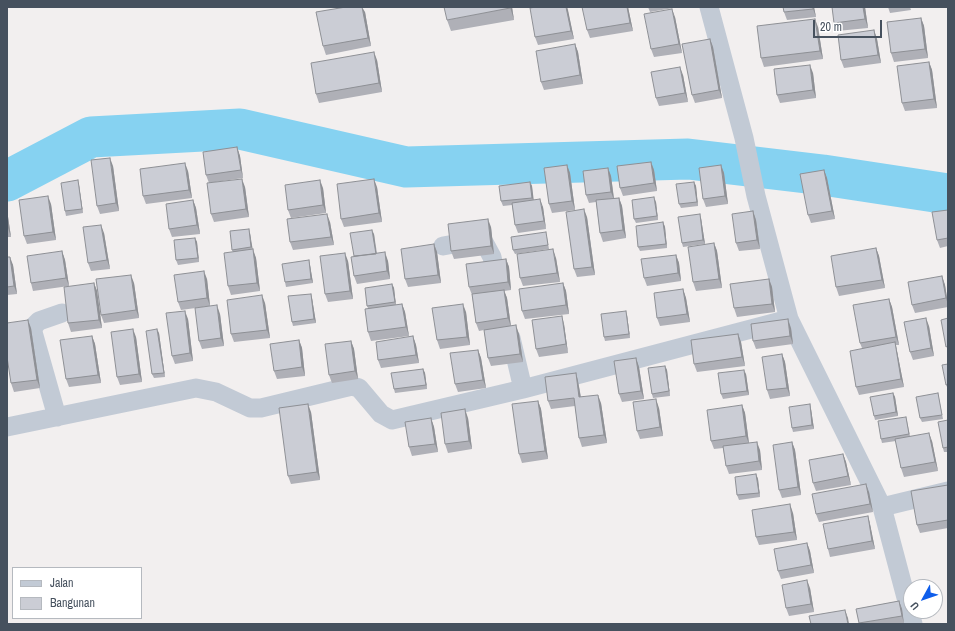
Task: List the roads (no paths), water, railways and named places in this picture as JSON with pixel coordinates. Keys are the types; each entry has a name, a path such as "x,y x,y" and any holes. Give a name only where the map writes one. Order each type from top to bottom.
{"street":[{"path":"709,7 744,138 756,196 789,319 882,507 913,624"},
{"path":"443,246 476,240 485,244 492,257 502,302"},
{"path":"57,417 33,332 34,326 39,322 62,313"},
{"path":"7,427 196,388 216,392 250,408 261,408 352,386 359,388 381,414 392,420 523,389 789,319"},
{"path":"508,324 523,389"},
{"path":"882,507 948,491"}],"waterway":[{"path":"7,181 91,137 240,129 406,167 688,159 823,175 948,194"}]}
